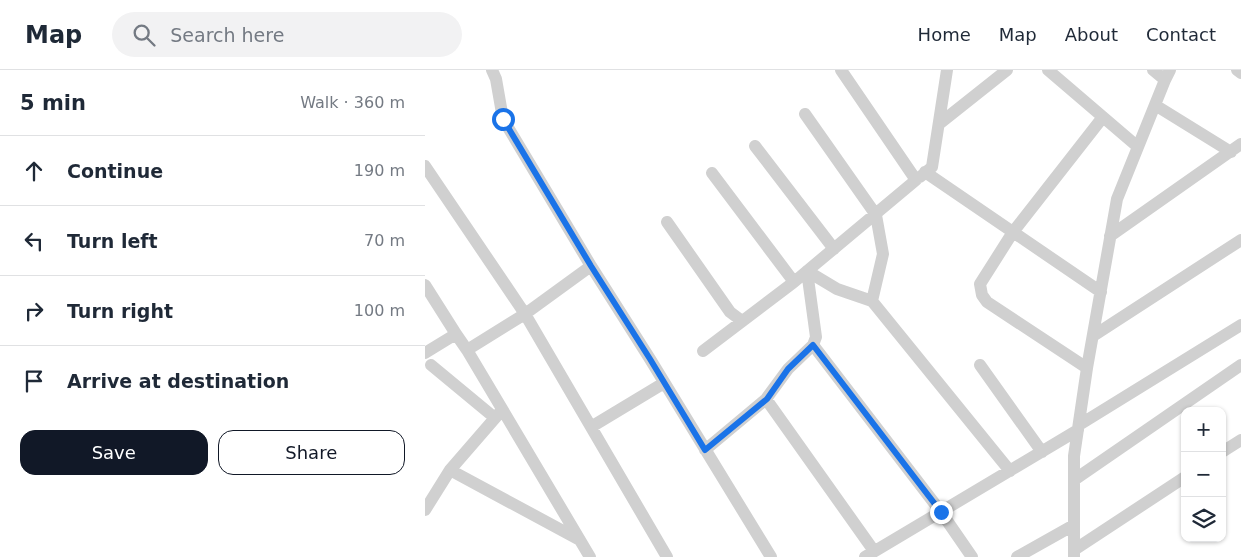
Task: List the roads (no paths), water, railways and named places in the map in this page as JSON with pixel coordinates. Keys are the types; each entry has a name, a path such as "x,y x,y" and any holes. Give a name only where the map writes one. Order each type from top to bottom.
{"street":[{"path":"492,70 496,79 503,119 591,266 771,557"},
{"path":"841,70 921,176 1013,232 1101,292"},
{"path":"703,350 794,282 932,166 947,70"},
{"path":"939,124 1007,70"},
{"path":"1048,70 1138,147"},
{"path":"1074,553 1074,456 1087,368 1117,199 1168,75 1153,70"},
{"path":"1237,70 1241,73"},
{"path":"1110,236 1236,148 1155,105"},
{"path":"805,114 876,214 883,254 872,301"},
{"path":"1087,368 987,302 982,295 980,284 1013,232 1103,117"},
{"path":"755,146 834,249"},
{"path":"425,166 525,314 667,557"},
{"path":"712,173 794,282"},
{"path":"667,222 730,312 742,320"},
{"path":"1093,336 1241,240"},
{"path":"467,350 525,314 591,266"},
{"path":"807,271 837,289 872,301 1009,471"},
{"path":"705,450 767,399 788,369 813,345 816,337 807,271"},
{"path":"425,286 467,350 498,414 590,557"},
{"path":"767,399 869,554 1041,452 1241,325"},
{"path":"456,334 427,362 498,414"},
{"path":"813,345 941,512 972,557"},
{"path":"980,364 1041,452"},
{"path":"1074,480 1241,364"},
{"path":"591,427 664,383"},
{"path":"425,510 450,470 498,414"},
{"path":"1226,449 1241,440"},
{"path":"450,470 579,540"},
{"path":"1074,553 1181,480"},
{"path":"1017,557 1074,525"}]}
